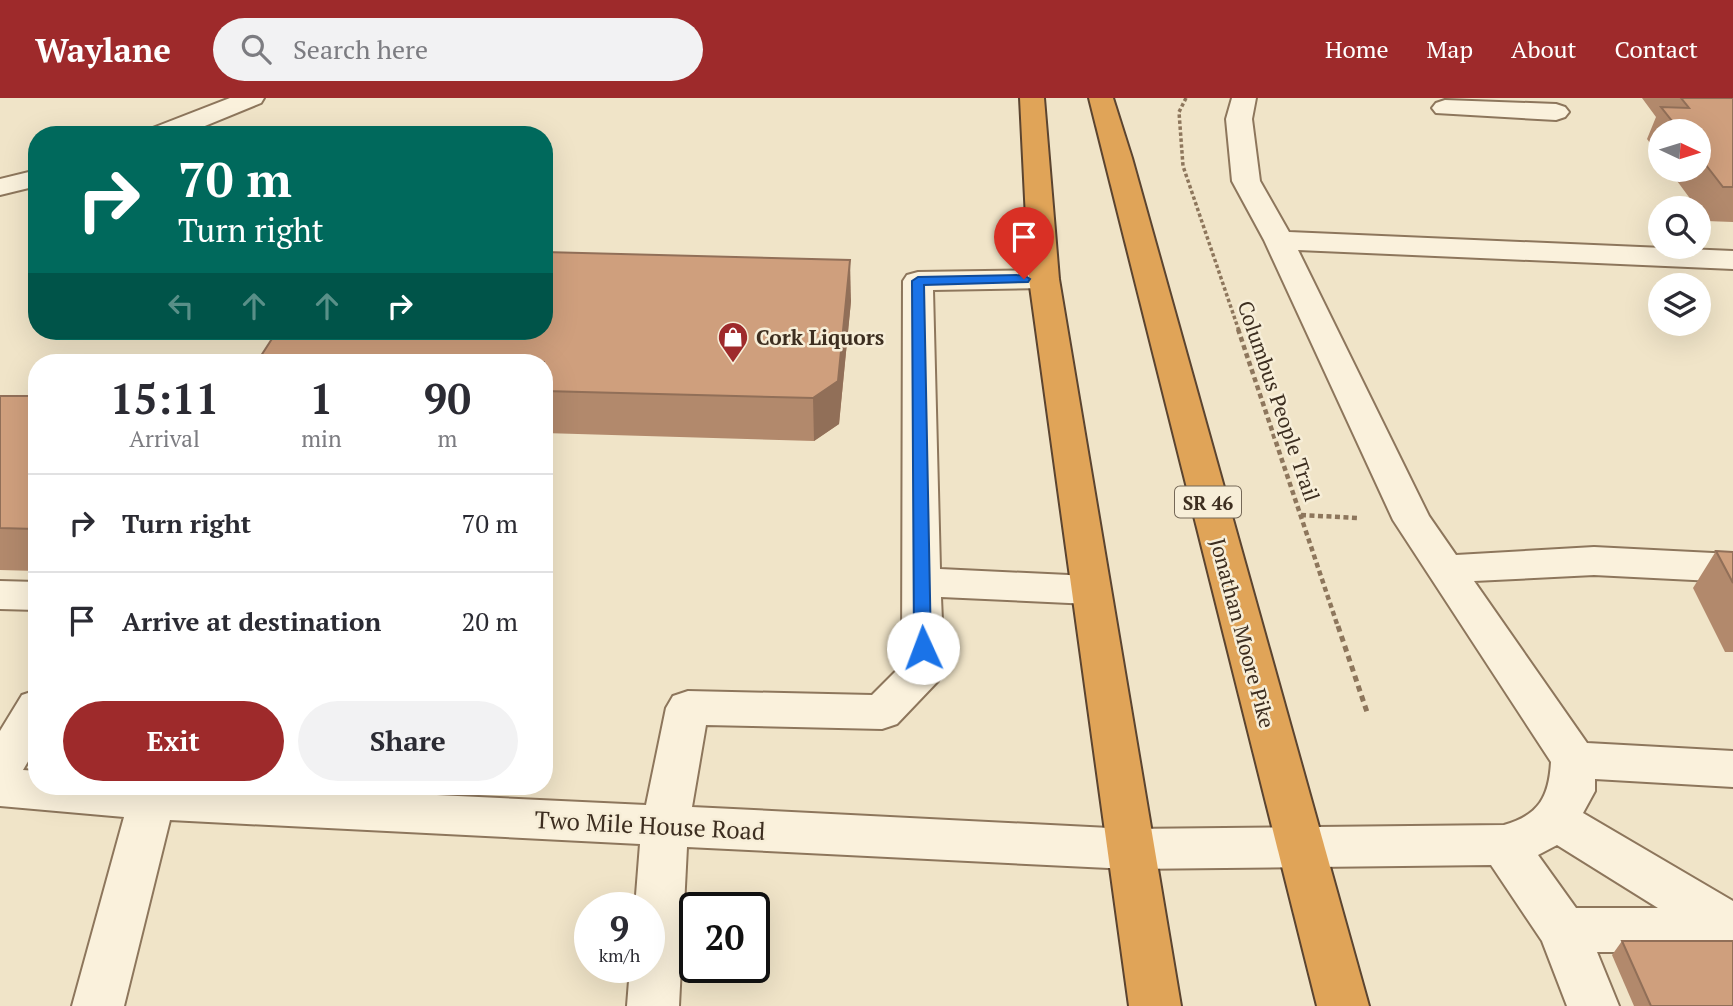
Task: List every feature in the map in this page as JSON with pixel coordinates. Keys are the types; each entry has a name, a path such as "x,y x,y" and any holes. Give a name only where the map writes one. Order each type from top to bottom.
{"highway":[{"path":"1032,98 1044,279 1155,1006"},
{"name":"Jonathan Moore Pike","path":"1101,98 1343,1006"},
{"path":"1119,158 1129,110"}],"street":[{"path":"182,126 253,98"},
{"path":"1244,98 1239,119 1246,181 1279,240 1412,520 1574,760 1572,791 1555,820 1733,928"},
{"path":"1445,108 1556,112"},
{"path":"0,187 28,180"},
{"path":"1279,240 1733,260"},
{"path":"653,1006 665,826 688,708 882,712 923,670 918,281 1044,279"},
{"path":"1444,569 1594,561 1733,568"},
{"path":"921,582 1090,590"},
{"path":"0,595 28,596"},
{"path":"0,770 28,722"},
{"path":"1574,760 1733,769"},
{"name":"Two Mile House Road","path":"0,787 28,789"},
{"name":"Two Mile House Road","path":"94,795 1129,849 1504,845 1532,837 1555,820"},
{"path":"98,1006 152,800"},
{"path":"1504,845 1563,930 1593,1006"},
{"path":"1563,930 1733,928"}],"path":[{"name":"Columbus People Trail","path":"1186,98 1179,112 1183,166 1367,712"}],"building":[{"path":"1681,98 1733,98 1733,187 1723,187 1712,173 1712,119 1670,119 1661,107 1689,108"},
{"path":"553,252 850,260 838,381 813,398 553,391 553,354 262,354 271,340 553,340"},
{"path":"0,396 28,396 28,529 0,528"},
{"path":"1716,551 1733,552 1733,583"},
{"path":"1622,941 1733,941 1733,1006 1651,1006"}],"place":[{"name":"Cork Liquors","path":"733,364"}],"route":[{"path":"923,648 918,281 1024,279"}]}
